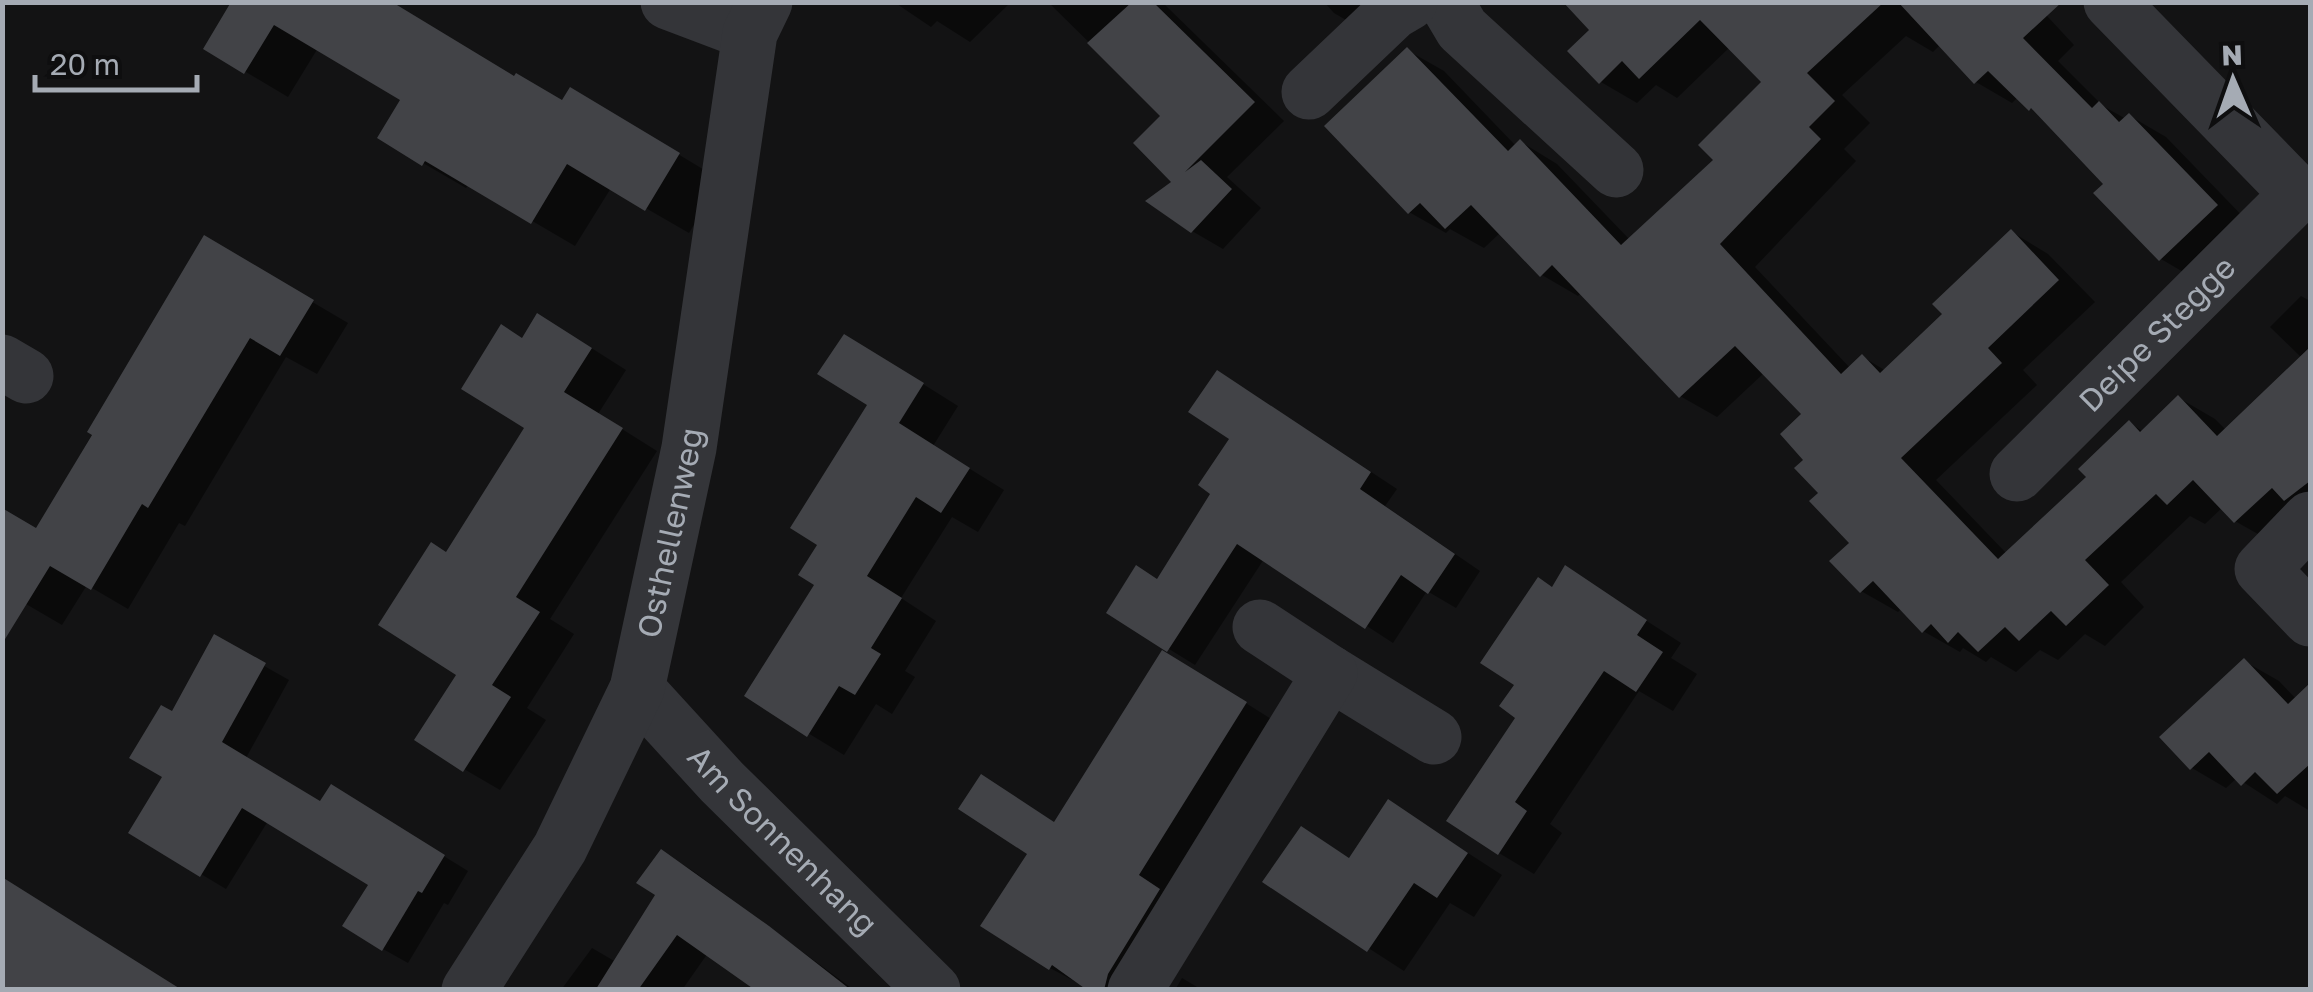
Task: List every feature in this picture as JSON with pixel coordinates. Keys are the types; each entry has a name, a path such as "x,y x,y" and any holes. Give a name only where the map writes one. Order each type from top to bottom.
{"street":[{"path":"668,2 758,18"},
{"path":"1310,92 1393,12 1410,2"},
{"path":"1446,2 1462,29 1616,170"},
{"name":"Deipe Stegge","path":"2018,474 2306,199 2111,2"},
{"name":"Osthellenweg","path":"468,990 560,848 637,689 690,448 758,18"},
{"path":"2310,519 2262,569 2310,619"},
{"path":"1260,627 1434,737"},
{"path":"1135,990 1330,673"},
{"name":"Am Sonnenhang","path":"637,689 722,782 932,990"}],"building":[{"path":"231,2 392,2 514,76 516,73 562,100 570,87 680,153 645,211 567,164 531,224 425,161 422,166 377,138 400,100 274,25 244,74 203,49"},
{"path":"1132,2 1153,2 1255,102 1185,172 1201,160 1232,189 1191,233 1145,201 1171,182 1133,143 1160,116 1087,43"},
{"path":"1563,2 1884,2 1807,73 1835,101 1809,127 1821,139 1720,244 1841,374 1862,354 1880,373 1942,314 1932,304 2011,229 2059,280 1988,348 2002,363 1901,458 1998,559 2086,477 2078,469 2129,420 2140,432 2178,395 2217,436 2310,347 2310,481 2284,501 2272,488 2234,523 2193,480 2167,505 2156,494 2085,560 2109,585 2066,626 2051,611 2019,641 2005,627 1978,652 1958,632 1948,643 1931,624 1922,633 1873,581 1860,593 1829,561 1849,543 1809,501 1818,493 1794,468 1803,460 1780,434 1801,414 1735,346 1679,398 1552,265 1540,277 1471,205 1445,229 1420,203 1408,214 1324,126 1407,47 1508,151 1520,139 1621,245 1713,160 1698,145 1761,82 1700,20 1639,79 1622,61 1599,84 1567,51 1589,30"},
{"path":"1898,2 2062,2 2023,38 2092,108 2099,101 2119,122 2129,113 2218,205 2159,261 2093,193 2103,184 2031,108 2029,111 1988,71 1974,84"},
{"path":"204,235 314,300 280,356 250,338 148,508 142,504 91,590 50,566 2,644 2,508 36,528 92,435 87,432"},
{"path":"537,313 592,348 564,392 623,428 516,597 540,612 492,685 511,697 463,772 414,740 456,675 378,625 431,542 446,552 524,428 461,389 501,324 522,338"},
{"path":"844,334 924,383 899,423 970,468 941,513 916,497 867,576 902,598 871,648 881,654 855,695 839,686 807,737 744,696 814,585 798,575 817,545 790,528 867,405 817,374"},
{"path":"1217,370 1371,472 1360,489 1455,554 1428,594 1401,575 1365,629 1237,544 1167,652 1106,613 1136,565 1157,579 1210,494 1198,485 1229,439 1188,412"},
{"path":"1565,565 1647,620 1637,635 1663,652 1636,692 1604,671 1515,802 1527,811 1498,855 1446,821 1515,718 1499,706 1514,685 1480,663 1538,577 1552,587"},
{"path":"214,634 266,663 222,742 320,801 331,784 445,855 382,951 342,926 368,885 242,808 200,877 128,833 162,777 129,758 161,705 172,711"},
{"path":"1162,650 1247,702 1139,875 1160,889 1108,974 1104,990 1087,990 1052,965 1049,970 980,926 1027,854 958,809 981,774 1054,822"},
{"path":"2244,658 2288,704 2310,683 2310,764 2277,794 2255,772 2241,786 2209,752 2190,770 2159,737"},
{"path":"1388,799 1468,853 1437,898 1414,883 1367,952 1262,882 1301,826 1349,858"},
{"path":"661,849 851,990 755,990 677,935 638,990 596,989 655,895 636,883"},
{"path":"2,877 182,990 2,990"}]}
